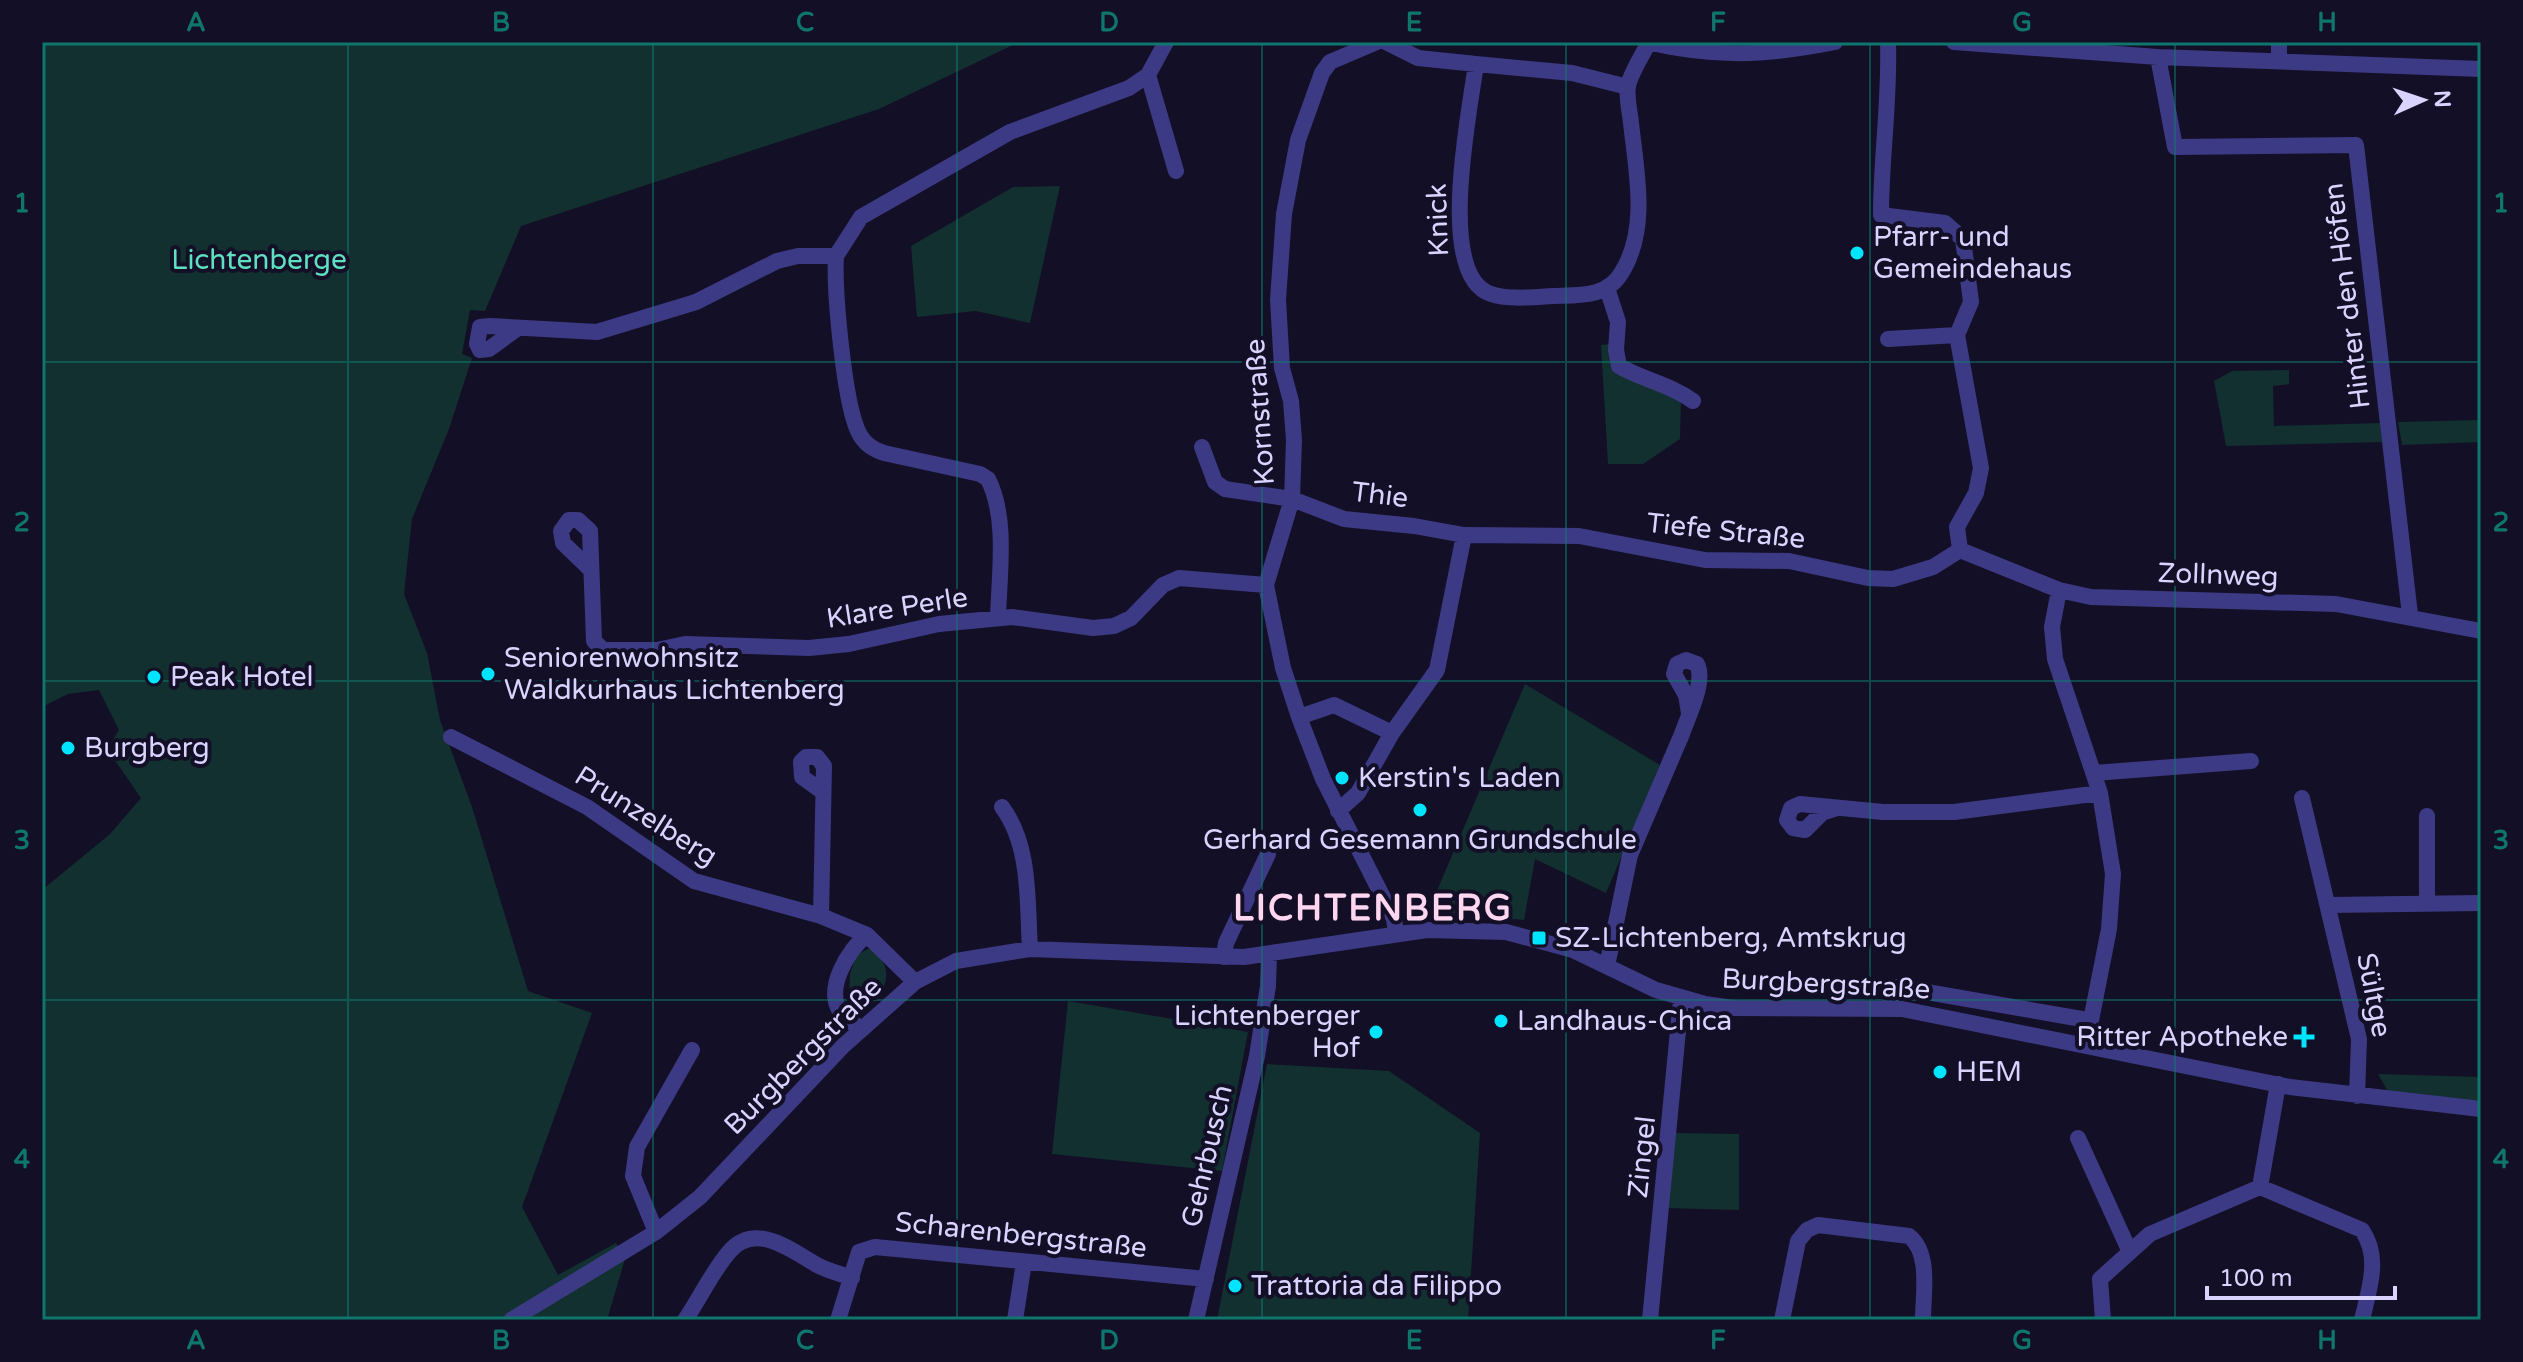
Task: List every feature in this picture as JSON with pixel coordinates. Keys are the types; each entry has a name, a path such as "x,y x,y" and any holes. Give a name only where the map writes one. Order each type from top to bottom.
{"street":[{"path":"998,618 999,544 996,507 988,479 980,474 869,447 855,425 838,301 836,256 861,217 1010,132 1129,88 1148,75 1166,42"},
{"name":"Kornstraße","path":"1377,42 1330,62 1322,73 1298,140 1284,214 1278,300 1282,368 1291,401 1294,440 1292,499 1266,585 1283,668 1299,717 1338,811 1390,911 1396,933"},
{"path":"1386,42 1418,58 1543,68 1628,87"},
{"path":"1693,401 1674,389 1619,366 1616,350 1618,322 1607,288 1621,275 1629,258 1637,228 1639,202 1628,87 1648,42 1695,53 1743,54 1835,42"},
{"path":"1888,42 1889,87 1881,169 1881,215 1945,223 1963,239 1971,302 1957,335 1981,468 1979,485 1959,520 1958,542"},
{"path":"1954,42 2107,47 2158,57 2481,69"},
{"path":"2279,42 2279,61"},
{"name":"Hinter den Höfen","path":"2158,57 2175,147 2356,145 2410,615"},
{"name":"Knick","path":"1476,64 1463,166 1460,236 1463,261 1472,281 1491,294 1590,295 1607,288"},
{"path":"1148,75 1176,171"},
{"path":"518,328 597,332 696,302 777,261 798,256 836,256"},
{"path":"1888,339 1957,335"},
{"name":"Thie","path":"1202,447 1220,486 1292,499 1344,519 1464,535"},
{"path":"1338,811 1358,793 1392,733 1437,670 1464,535"},
{"name":"Tiefe Straße","path":"1464,535 1579,536 1705,560 1789,561 1868,578 1893,579 1933,567 1958,542"},
{"name":"Zollnweg","path":"1958,542 2059,590 2091,597 2336,604 2410,615 2481,631"},
{"name":"Klare Perle","path":"590,569 594,641 603,650 657,650 685,644 809,648 849,644 939,624 998,618 1093,628 1114,626 1131,618 1163,585 1179,578 1266,585"},
{"path":"2059,590 2052,627 2055,659 2094,773 2111,843 2113,887 2086,1046"},
{"path":"1299,717 1334,705 1392,733"},
{"path":"1607,966 1630,855 1689,713"},
{"name":"Prunzelberg","path":"451,737 587,807 694,881 821,916 867,935 915,982"},
{"path":"2094,773 2251,761"},
{"path":"821,916 823,792"},
{"path":"1837,808 1954,812 2100,793"},
{"name":"Sültge","path":"2302,798 2359,1039 2357,1096"},
{"path":"1002,807 1017,826 1025,873 1030,949"},
{"path":"2427,816 2427,904"},
{"path":"1224,957 1226,943 1268,854"},
{"path":"2329,905 2481,903"},
{"name":"Burgbergstraße","path":"511,1320 656,1232 715,1183 861,1029 915,982 956,961 1030,949 1224,957 1269,955 1396,933 1460,929 1527,935 1607,966 1681,1000 1733,1008 1891,1008 2278,1084 2481,1109"},
{"path":"861,1029 842,1013 835,998 843,962 851,947 867,935"},
{"name":"Gehrbusch","path":"1196,1320 1257,1056 1268,986 1269,955"},
{"path":"1891,1008 1893,987 1898,987 2082,1019 2091,1025"},
{"name":"Zingel","path":"1650,1320 1681,1000"},
{"path":"656,1232 633,1176 637,1147 692,1050"},
{"path":"2260,1187 2278,1084"},
{"path":"2078,1138 2129,1250"},
{"path":"2103,1320 2100,1279 2129,1250 2150,1234 2260,1187 2362,1230 2371,1243 2373,1257 2362,1320"},
{"path":"1782,1320 1798,1241 1807,1230 1818,1225 1909,1236 1918,1243 1922,1255 1923,1320"},
{"path":"685,1320 730,1249 745,1240 764,1238 780,1242 821,1267 852,1278 838,1320"},
{"name":"Scharenbergstraße","path":"852,1278 859,1252 875,1247 1206,1279"},
{"path":"1015,1320 1024,1262"}],"green space":[{"name":"Lichtenberge","path":"42,42 1019,42 879,109 521,226 485,311 470,310 462,354 472,358 449,429 412,519 404,594 427,653 440,720 472,807 528,991 592,1013 522,1207 558,1275 616,1243 625,1259 607,1320 42,1320 42,890 110,834 141,798 107,749 119,730 99,690 68,694 42,707"},
{"path":"1060,186 1030,323 976,311 917,317 911,246 1013,187"},
{"path":"1611,344 1613,362 1681,398 1680,439 1643,464 1608,464 1601,345"},
{"path":"2289,370 2289,384 2273,386 2274,426 2380,423 2382,442 2226,446 2214,381 2232,371"},
{"path":"2481,420 2481,442 2402,445 2398,422"},
{"path":"1525,684 1660,765 1606,893 1535,859 1524,920 1455,913 1443,918 1418,915 1407,905 1415,889 1433,900"},
{"path":"870,948 884,963 886,980 879,996 865,1011 855,1010 849,1002 850,974 856,955"},
{"path":"1068,1001 1248,1032 1222,1171 1052,1154"},
{"path":"1267,1064 1389,1071 1480,1133 1468,1320 1217,1320"},
{"path":"2378,1074 2481,1077 2481,1101 2390,1095"},
{"path":"1674,1133 1739,1134 1739,1210 1665,1208"}],"waterway":[{"path":"2478,42 2481,52"}],"place":[{"name":"Pfarr- und Gemeindehaus","path":"1857,253"},
{"name":"Seniorenwohnsitz Waldkurhaus Lichtenberg","path":"488,674"},
{"name":"Peak Hotel","path":"154,677"},
{"name":"Burgberg","path":"68,748"},
{"name":"Kerstin's Laden","path":"1342,778"},
{"name":"Gerhard Gesemann Grundschule","path":"1420,810"},
{"name":"SZ-Lichtenberg, Amtskrug","path":"1539,938"},
{"name":"Landhaus-Chica","path":"1501,1021"},
{"name":"Lichtenberger Hof","path":"1376,1032"},
{"name":"Ritter Apotheke","path":"2304,1037"},
{"name":"HEM","path":"1940,1072"},
{"name":"Trattoria da Filippo","path":"1235,1286"}],"district":[{"name":"LICHTENBERG","path":"1373,908"}]}
